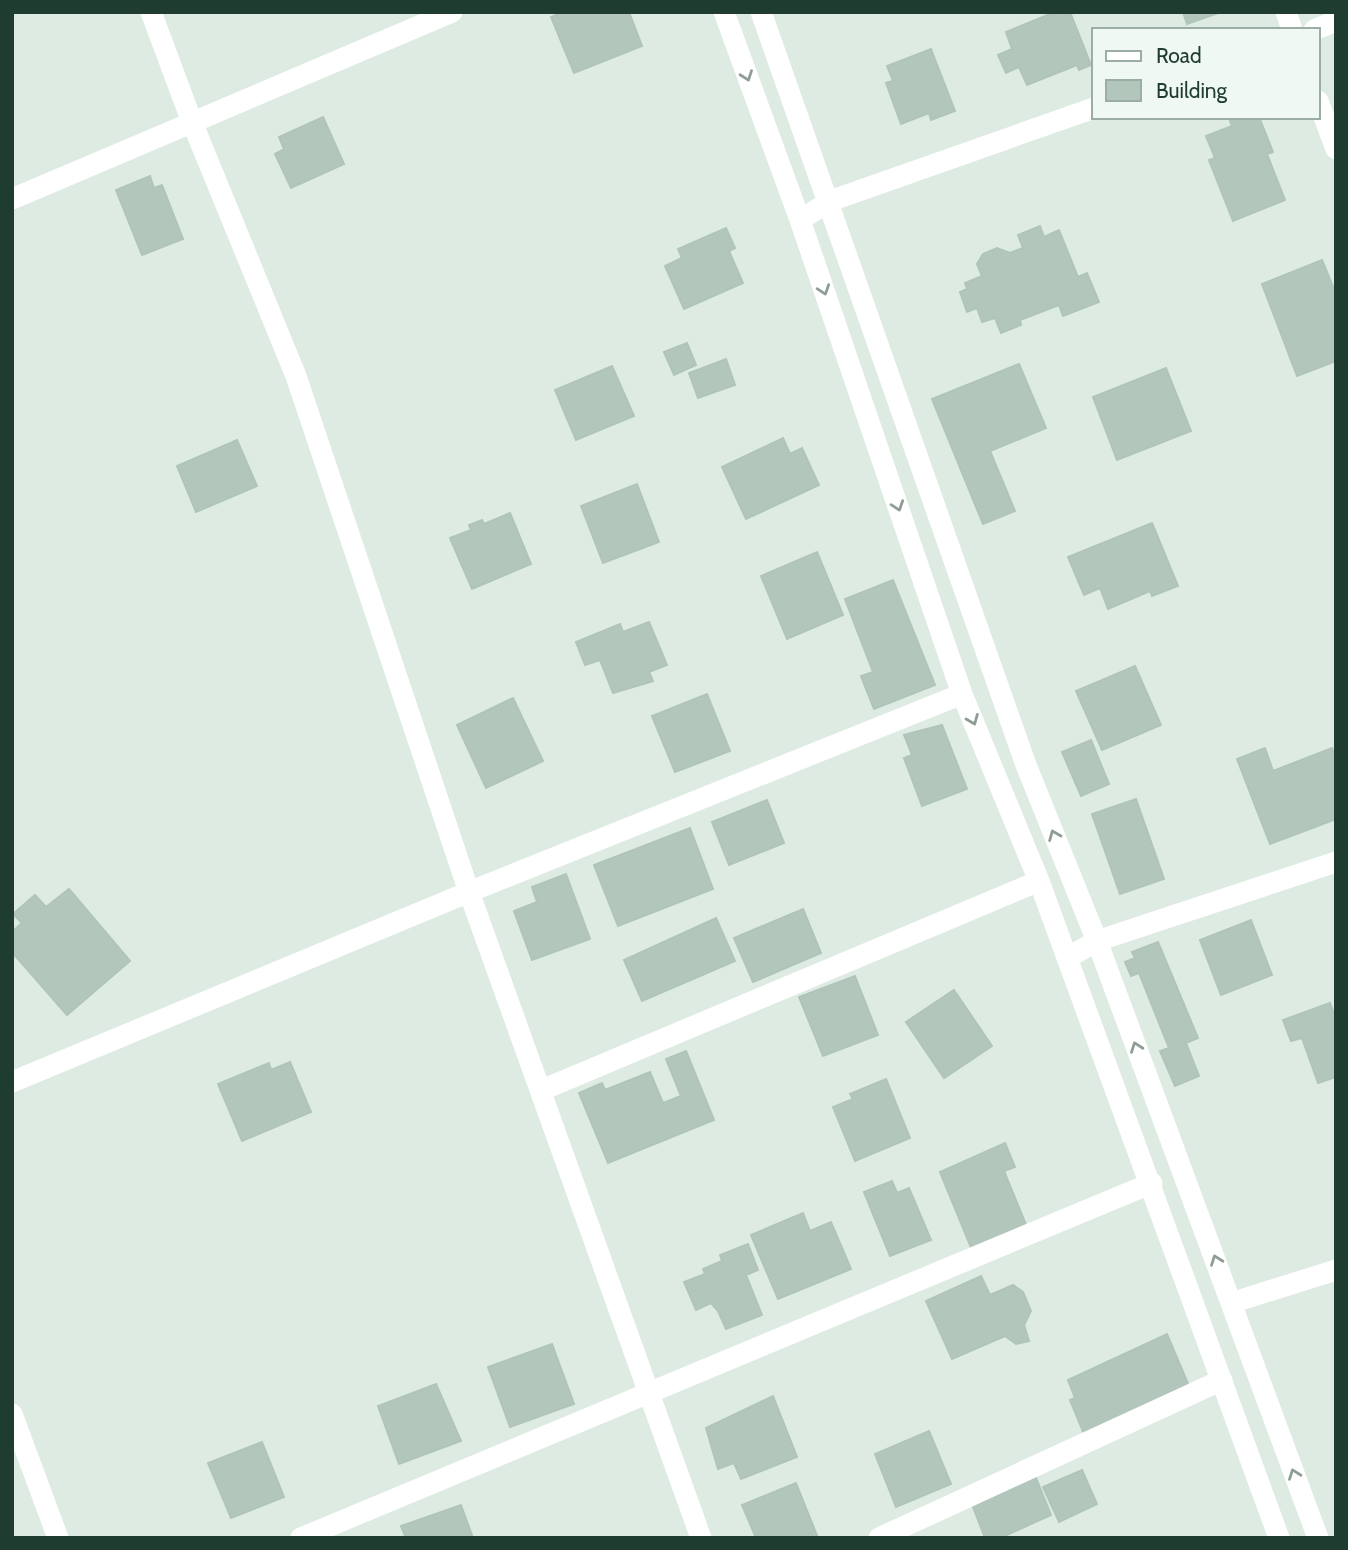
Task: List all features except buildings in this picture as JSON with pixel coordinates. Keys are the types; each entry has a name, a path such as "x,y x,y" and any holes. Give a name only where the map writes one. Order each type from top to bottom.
{"street":[{"path":"151,12 192,122 296,376 469,892 701,1538"},
{"path":"12,200 452,12"},
{"path":"724,12 800,220 962,694 1039,881 1152,1183 1279,1538"},
{"path":"761,12 830,201 1026,765 1097,941 1318,1538"},
{"path":"1319,28 1336,21"},
{"path":"1320,106 1336,149"},
{"path":"800,220 830,201 1092,109"},
{"path":"12,1082 469,892 962,694"},
{"path":"1067,958 1097,941 1336,862"},
{"path":"542,1090 1039,881"},
{"path":"301,1538 1152,1183"},
{"path":"1231,1303 1336,1270"},
{"path":"879,1538 1222,1380"},
{"path":"12,1414 58,1538"}]}
